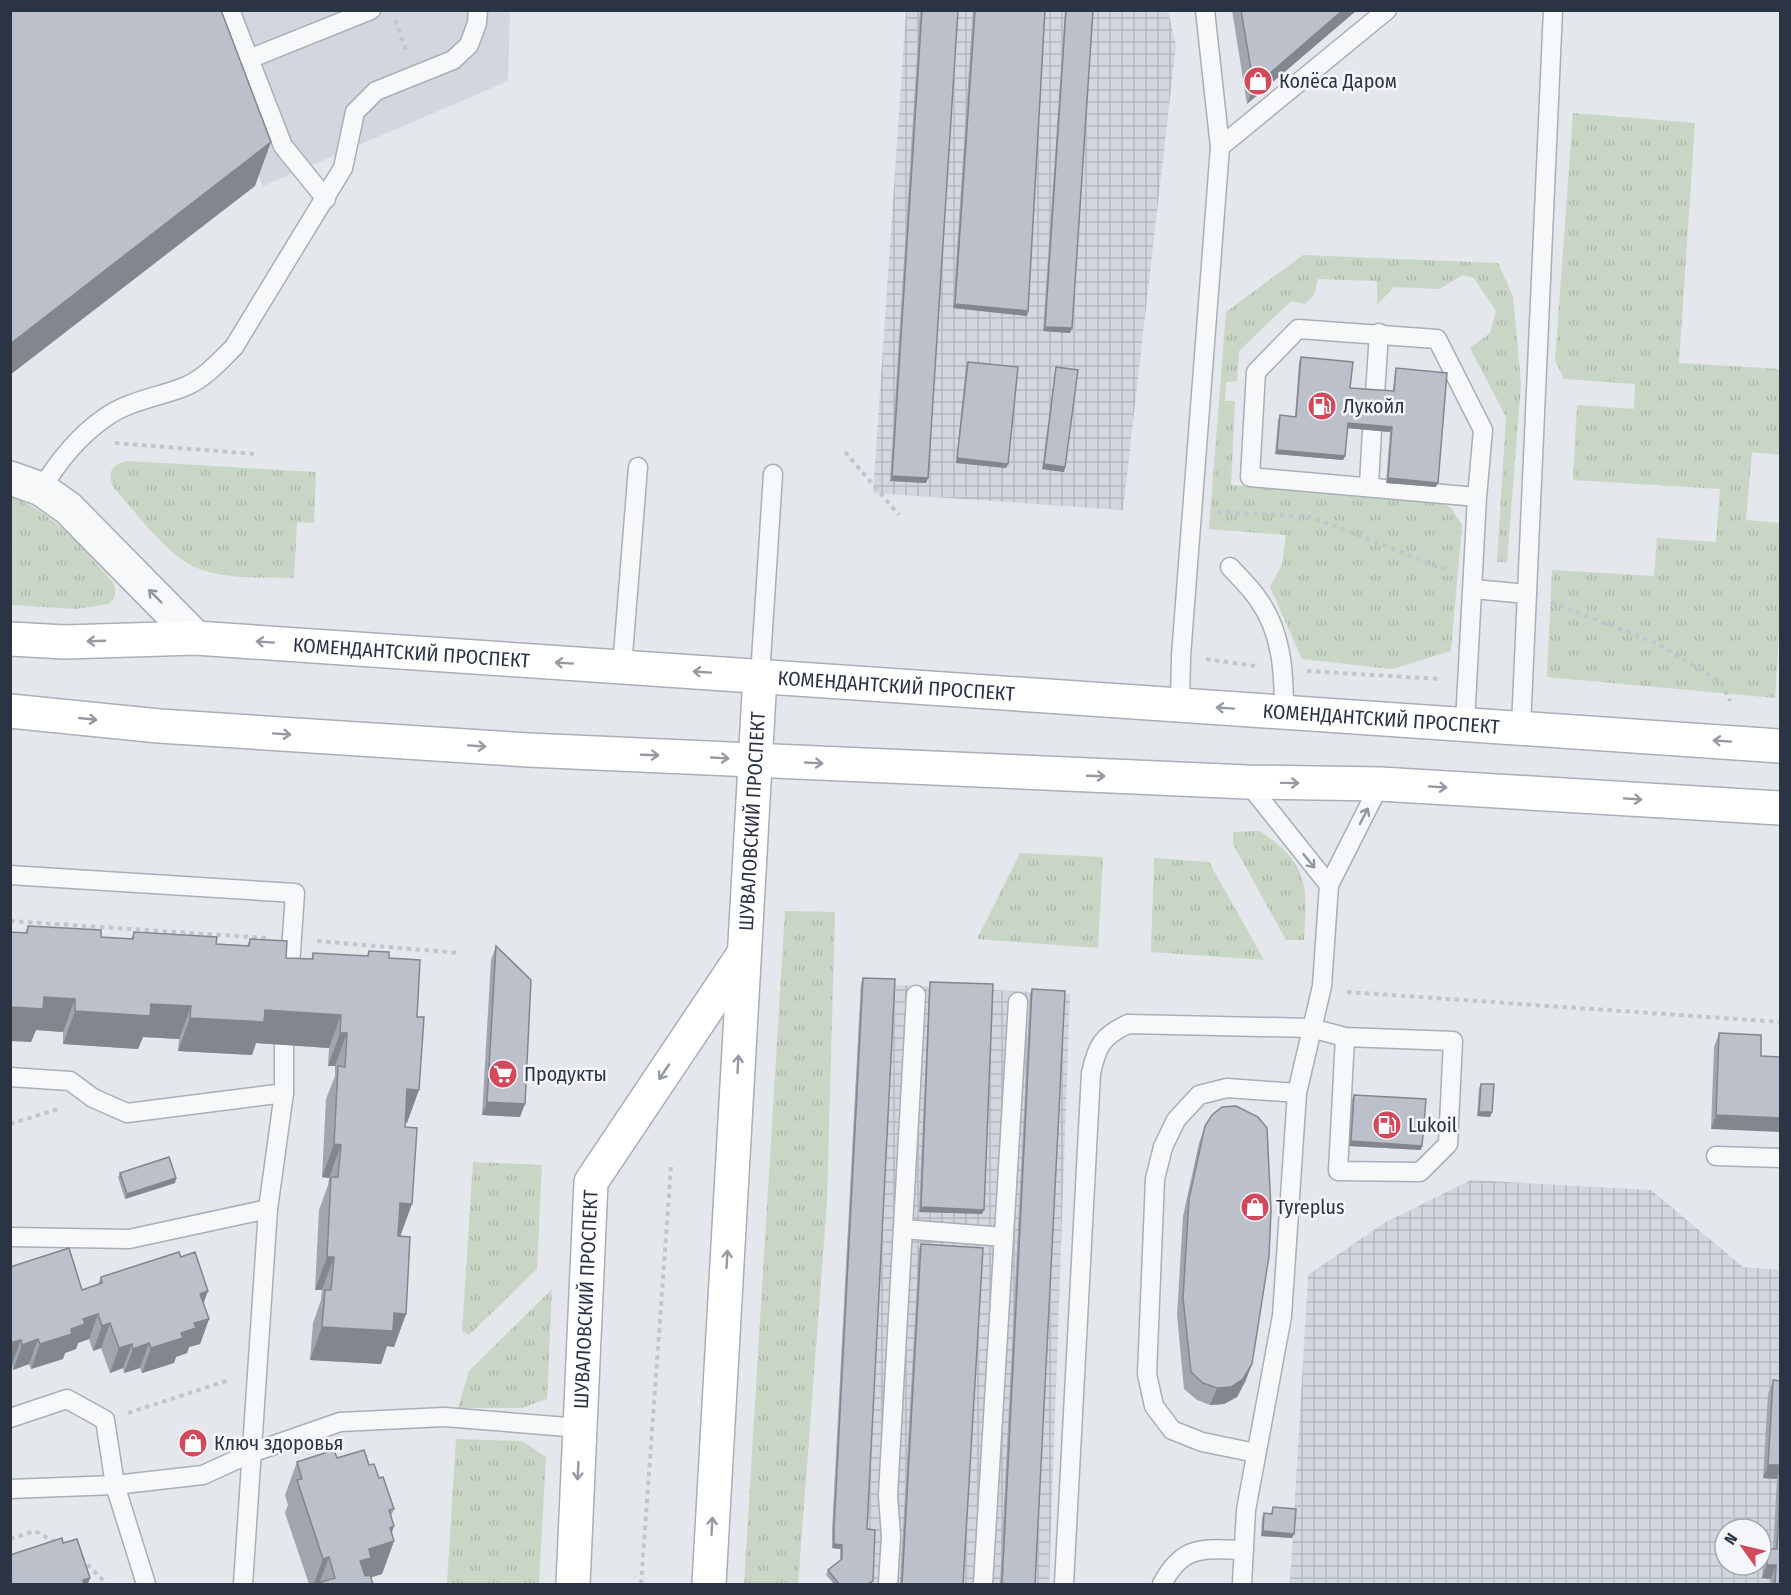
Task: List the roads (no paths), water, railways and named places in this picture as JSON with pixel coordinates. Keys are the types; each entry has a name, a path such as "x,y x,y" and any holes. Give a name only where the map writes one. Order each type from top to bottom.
{"main road":[{"name":"КОМЕНДАНТСКИЙ ПРОСПЕКТ","path":"10,639 65,642 196,638 1780,746"},
{"name":"ШУВАЛОВСКИЙ ПРОСПЕКТ","path":"709,1584 760,676"},
{"path":"10,711 207,729 528,750 1247,782 1380,784 1780,808"},
{"name":"ШУВАЛОВСКИЙ ПРОСПЕКТ","path":"573,1584 591,1182 744,954"}],"street":[{"path":"10,478 41,489 68,507 196,638"}],"lane":[{"path":"230,10 283,146 326,199"},
{"path":"249,59 371,10"},
{"path":"41,489 71,447 107,416 186,386 211,371 234,347 343,168 355,112 376,91 453,60 469,45 477,23 478,10"},
{"path":"1180,705 1181,656 1194,511 1220,147 1205,10"},
{"path":"1220,147 1386,10"},
{"path":"1521,727 1554,10"},
{"path":"1466,723 1477,497 1483,430 1437,339 1379,333 1298,329 1256,372 1250,477 1369,485 1477,497"},
{"path":"1375,394 1379,333"},
{"path":"1369,485 1372,430"},
{"path":"622,667 638,468"},
{"name":"ШУВАЛОВСКИЙ ПРОСПЕКТ","path":"760,676 773,474"},
{"path":"1230,567 1259,600 1279,644 1284,670 1284,712"},
{"path":"1473,589 1527,594"},
{"path":"1247,782 1329,885"},
{"path":"1242,1584 1246,1509 1282,1316 1297,1093 1322,986 1329,885 1380,784"},
{"path":"10,875 296,893 289,991"},
{"path":"888,1584 891,1536 888,1495 916,995"},
{"path":"983,1584 1018,1002"},
{"path":"1064,1584 1091,1085 1096,1050 1111,1032 1128,1024 1311,1028 1345,1037 1453,1041 1448,1144 1420,1172 1338,1171 1345,1037"},
{"path":"243,1584 268,1209 284,1093 284,1045"},
{"path":"10,1077 70,1080 93,1098 127,1113 284,1093"},
{"path":"1256,1453 1202,1442 1172,1430 1154,1406 1147,1374 1155,1179 1163,1147 1176,1120 1199,1095 1227,1088 1297,1093"},
{"path":"1716,1156 1780,1158"},
{"path":"10,1238 129,1239 268,1209"},
{"path":"903,1230 1004,1236"},
{"path":"10,1418 67,1399 105,1420 115,1485 146,1584"},
{"path":"10,1489 115,1485 203,1475 251,1453 340,1422 444,1417 580,1428"},
{"path":"1162,1584 1173,1565 1188,1552 1244,1550"}],"place":[{"name":"Колёса Даром","path":"1258,81"},
{"name":"Лукойл","path":"1322,406"},
{"name":"Продукты","path":"503,1074"},
{"name":"Lukoil","path":"1387,1125"},
{"name":"Tyreplus","path":"1255,1207"},
{"name":"Ключ здоровья","path":"193,1443"}]}
